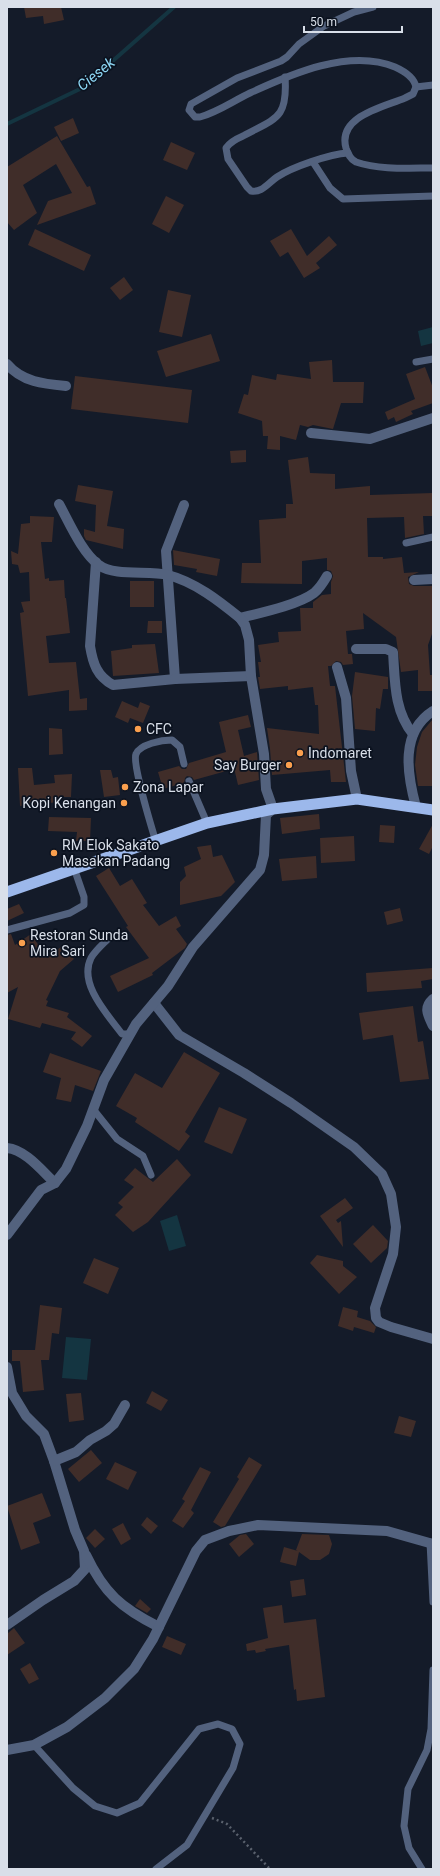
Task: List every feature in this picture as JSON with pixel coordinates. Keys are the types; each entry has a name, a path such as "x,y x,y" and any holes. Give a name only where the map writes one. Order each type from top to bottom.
{"highway":[{"path":"7,892 74,868 156,842 207,823 273,809 357,799 433,810"}],"street":[{"path":"7,364 26,378 45,384 66,386"},
{"path":"311,433 370,439 433,418"},
{"path":"7,1235 41,1190 55,1183 66,1169 87,1126 104,1080 129,1034 154,1003 193,947 260,870 264,855 266,815 273,809 266,789 264,754 251,676 249,640 245,625 240,618 200,589 167,575 111,570 96,562 81,544 59,504"},
{"path":"175,679 166,551 184,505"},
{"path":"96,562 90,646 92,659 101,676 113,685 175,679 251,676"},
{"path":"240,618 290,604 309,596 320,587 327,576"},
{"path":"414,580 433,579"},
{"path":"356,649 386,649 393,652 398,706 405,725 412,734"},
{"path":"337,667 346,698 351,771 357,799"},
{"path":"416,807 408,779 412,734 416,726 426,715 433,711"},
{"path":"433,999 428,1004 426,1010 433,1026"},
{"path":"154,1003 179,1035 244,1073 291,1103 354,1147 382,1174 392,1194 396,1227 393,1254 375,1308 376,1318 379,1322 391,1327 433,1339"},
{"path":"7,1148 18,1151 24,1155 55,1183"},
{"path":"7,1367 12,1393 26,1416 44,1434 54,1461 75,1530 97,1578 113,1596 133,1614 159,1627"},
{"path":"54,1461 76,1452 90,1440 106,1431 114,1424 125,1405"},
{"path":"7,1750 34,1745 67,1727 105,1698 134,1669 159,1627 196,1551 205,1540 258,1525 387,1531 431,1543"},
{"path":"7,1625 74,1581 85,1570 84,1551"}],"lane":[{"path":"372,7 354,12 314,31 299,44 287,58 243,75 200,97 191,104 189,110 195,117 206,115 285,77 305,70 344,61 374,60 399,69 411,77 416,87 413,94 351,122 346,131 345,137 350,158 356,162 377,166 433,168"},
{"path":"285,77 286,98 282,110 274,119 233,141 226,148 226,153 236,174 247,187 254,192 261,190 279,176 330,156 348,153"},
{"path":"416,87 433,85"},
{"path":"313,162 330,188 343,199 433,196"},
{"path":"416,362 433,359"},
{"path":"406,543 433,537"},
{"path":"156,842 146,809 135,760 136,754 142,748 172,740 180,747 184,764"},
{"path":"190,782 207,823"},
{"path":"7,930 70,913 84,905 84,897 74,868"},
{"path":"108,939 91,959 89,968 90,983 96,998 122,1034 129,1034"},
{"path":"93,1109 117,1139 143,1156 151,1175"},
{"path":"431,1543 433,1602"},
{"path":"422,1869 409,1848 404,1826 408,1789 426,1750 431,1729 433,1670"},
{"path":"34,1745 73,1788 95,1806 117,1813 140,1803 199,1730 218,1724 232,1729 240,1744 233,1768 187,1845 156,1869"}],"path":[{"path":"205,1815 226,1824 270,1869"}],"water":[{"path":"433,327 433,343 421,346 418,331"},
{"path":"177,1215 186,1246 169,1251 160,1221"},
{"path":"66,1337 91,1339 87,1380 62,1378"}],"building":[{"path":"24,7 61,7 64,20 44,24 43,16 26,18"},
{"path":"73,118 79,133 61,141 54,127"},
{"path":"57,136 87,187 90,186 96,204 37,225 48,201 72,193 56,164 23,185 37,213 14,230 7,222 7,167"},
{"path":"171,142 195,153 187,170 163,160"},
{"path":"166,196 184,205 169,233 152,224"},
{"path":"35,229 91,255 84,271 28,245"},
{"path":"291,229 307,256 329,236 337,245 316,263 320,268 304,278 288,252 280,257 270,241"},
{"path":"124,277 133,290 120,300 110,288"},
{"path":"168,290 191,295 182,337 159,332"},
{"path":"211,334 220,361 166,377 157,351"},
{"path":"332,360 333,382 364,382 363,403 341,403 333,429 313,425 308,427 300,425 296,440 280,436 280,450 267,449 268,436 263,436 262,421 238,413 244,394 248,395 252,375 276,380 277,374 311,379 309,362"},
{"path":"425,367 433,388 433,403 411,411 413,414 396,422 394,417 388,420 385,412 415,399 406,374"},
{"path":"75,376 192,390 188,423 71,409"},
{"path":"246,450 246,462 231,463 230,451"},
{"path":"308,457 310,473 335,474 335,489 370,486 370,495 433,493 433,516 423,516 424,534 405,538 404,517 367,518 368,557 383,557 383,559 402,557 404,573 419,572 408,577 409,584 414,586 433,586 433,631 428,645 430,675 433,675 433,691 418,691 418,670 401,672 396,637 363,613 364,629 346,631 348,654 352,654 353,664 343,665 341,662 336,661 331,666 328,666 330,686 335,686 346,782 331,782 330,770 272,775 267,728 319,734 318,705 315,705 313,687 288,690 288,686 260,689 258,677 260,677 258,662 261,662 258,645 279,642 278,632 301,631 300,608 313,608 313,602 322,595 331,594 331,582 333,576 331,571 327,570 327,558 302,561 302,584 241,583 242,563 261,563 259,520 286,518 286,504 293,504 288,460"},
{"path":"78,485 113,491 107,526 124,529 123,549 86,540 84,536 84,529 95,532 96,505 75,501"},
{"path":"30,516 54,517 52,542 41,542 45,579 49,578 49,581 64,580 70,633 46,636 49,663 76,662 80,699 87,698 87,710 69,711 69,690 28,696 20,613 24,612 21,602 30,601 29,572 20,573 18,565 12,564 11,551 18,554 21,524 30,523"},
{"path":"173,550 220,559 217,576 196,572 197,569 174,565"},
{"path":"130,581 154,581 154,607 130,607"},
{"path":"148,621 162,621 162,633 147,633"},
{"path":"155,644 159,673 113,676 111,651 132,648 132,645"},
{"path":"355,672 388,677 388,689 383,689 380,709 376,708 375,731 355,729 352,696"},
{"path":"122,701 138,708 140,702 150,706 143,723 130,718 128,723 115,717"},
{"path":"248,715 251,727 238,730 244,756 257,752 259,780 238,785 235,772 230,774 230,770 194,780 192,777 187,776 184,783 163,789 158,772 179,766 182,769 186,769 189,763 226,752 219,722"},
{"path":"433,719 433,786 418,786 415,765 417,747 422,732"},
{"path":"49,728 62,729 63,754 49,755"},
{"path":"18,768 32,768 34,785 55,783 54,775 72,774 71,797 59,797 59,802 20,806"},
{"path":"100,770 111,770 113,778 118,777 120,795 104,797"},
{"path":"319,814 320,829 282,834 280,818"},
{"path":"49,817 91,818 90,841 76,841 77,832 48,831"},
{"path":"433,824 433,846 429,854 419,849"},
{"path":"380,825 395,826 394,843 379,842"},
{"path":"354,836 355,861 321,863 320,838"},
{"path":"211,845 213,857 222,855 235,882 221,896 180,905 180,882 186,876 184,867 201,859 197,847"},
{"path":"316,856 317,878 282,881 279,859"},
{"path":"109,868 120,886 132,879 147,903 143,905 159,926 176,916 181,926 176,929 187,944 185,948 152,973 153,975 118,992 110,976 149,958 126,927 128,926 96,876"},
{"path":"19,904 24,913 7,921 7,909"},
{"path":"400,908 403,921 387,925 384,912"},
{"path":"11,934 15,945 31,934 47,958 62,946 74,959 60,971 46,1000 48,1001 46,1006 69,1013 67,1017 92,1036 82,1047 71,1039 76,1032 42,1023 40,1028 8,1019 18,987 7,993 7,935"},
{"path":"433,968 433,979 421,981 422,988 367,992 366,973"},
{"path":"413,1006 418,1042 423,1041 429,1079 400,1082 393,1035 363,1040 359,1013"},
{"path":"184,1052 220,1073 185,1132 190,1136 179,1151 135,1122 137,1118 116,1106 135,1073 162,1088"},
{"path":"50,1053 101,1071 93,1091 75,1085 71,1102 56,1099 61,1078 43,1072"},
{"path":"219,1107 247,1119 232,1154 204,1142"},
{"path":"177,1159 191,1175 148,1222 133,1232 115,1215 123,1207 118,1203 134,1187 124,1180 135,1168 153,1182"},
{"path":"345,1198 353,1208 336,1220 338,1223 341,1221 343,1247 320,1216"},
{"path":"373,1225 388,1241 387,1248 371,1263 353,1244"},
{"path":"317,1255 343,1261 343,1266 357,1277 339,1294 310,1263"},
{"path":"94,1258 119,1268 108,1294 83,1283"},
{"path":"40,1305 62,1308 59,1334 52,1333 49,1360 41,1360 44,1390 23,1392 20,1361 12,1361 12,1350 35,1350"},
{"path":"343,1307 358,1311 357,1317 370,1321 376,1327 374,1333 354,1327 353,1331 338,1326"},
{"path":"152,1391 168,1400 161,1411 146,1403"},
{"path":"81,1393 84,1420 69,1422 66,1394"},
{"path":"399,1416 416,1421 411,1437 394,1433"},
{"path":"91,1450 102,1463 79,1482 68,1469"},
{"path":"249,1457 262,1465 225,1526 221,1527 213,1522 239,1479 237,1477"},
{"path":"115,1462 137,1472 128,1490 106,1479"},
{"path":"200,1467 211,1472 191,1510 194,1513 183,1528 172,1521 185,1501 182,1499"},
{"path":"42,1493 51,1516 33,1523 40,1543 21,1550 7,1506"},
{"path":"147,1517 158,1526 151,1534 141,1525"},
{"path":"123,1523 131,1539 121,1545 112,1529"},
{"path":"95,1529 105,1539 95,1548 86,1538"},
{"path":"246,1534 254,1544 239,1557 229,1544 240,1535"},
{"path":"302,1534 329,1535 332,1544 329,1554 320,1560 310,1560 299,1552 296,1566 280,1562 284,1547 298,1551 296,1550"},
{"path":"304,1579 306,1595 292,1597 290,1581"},
{"path":"140,1599 151,1609 147,1613 135,1606"},
{"path":"282,1605 284,1623 316,1619 325,1697 297,1701 296,1689 294,1690 289,1645 265,1649 266,1651 256,1653 255,1650 247,1651 246,1644 268,1638 263,1608"},
{"path":"14,1628 25,1643 7,1655 7,1634"},
{"path":"167,1636 186,1644 181,1655 162,1647"},
{"path":"30,1663 39,1679 29,1684 20,1669"}],"waterway":[{"name":"Ciesek","path":"7,124 82,88 174,7"}],"place":[{"name":"CFC","path":"138,729"},
{"name":"Indomaret","path":"300,753"},
{"name":"Say Burger","path":"289,765"},
{"name":"Zona Lapar","path":"125,787"},
{"name":"Kopi Kenangan","path":"124,803"},
{"name":"RM Elok Sakato Masakan Padang","path":"54,853"},
{"name":"Restoran Sunda Mira Sari","path":"22,943"}]}
